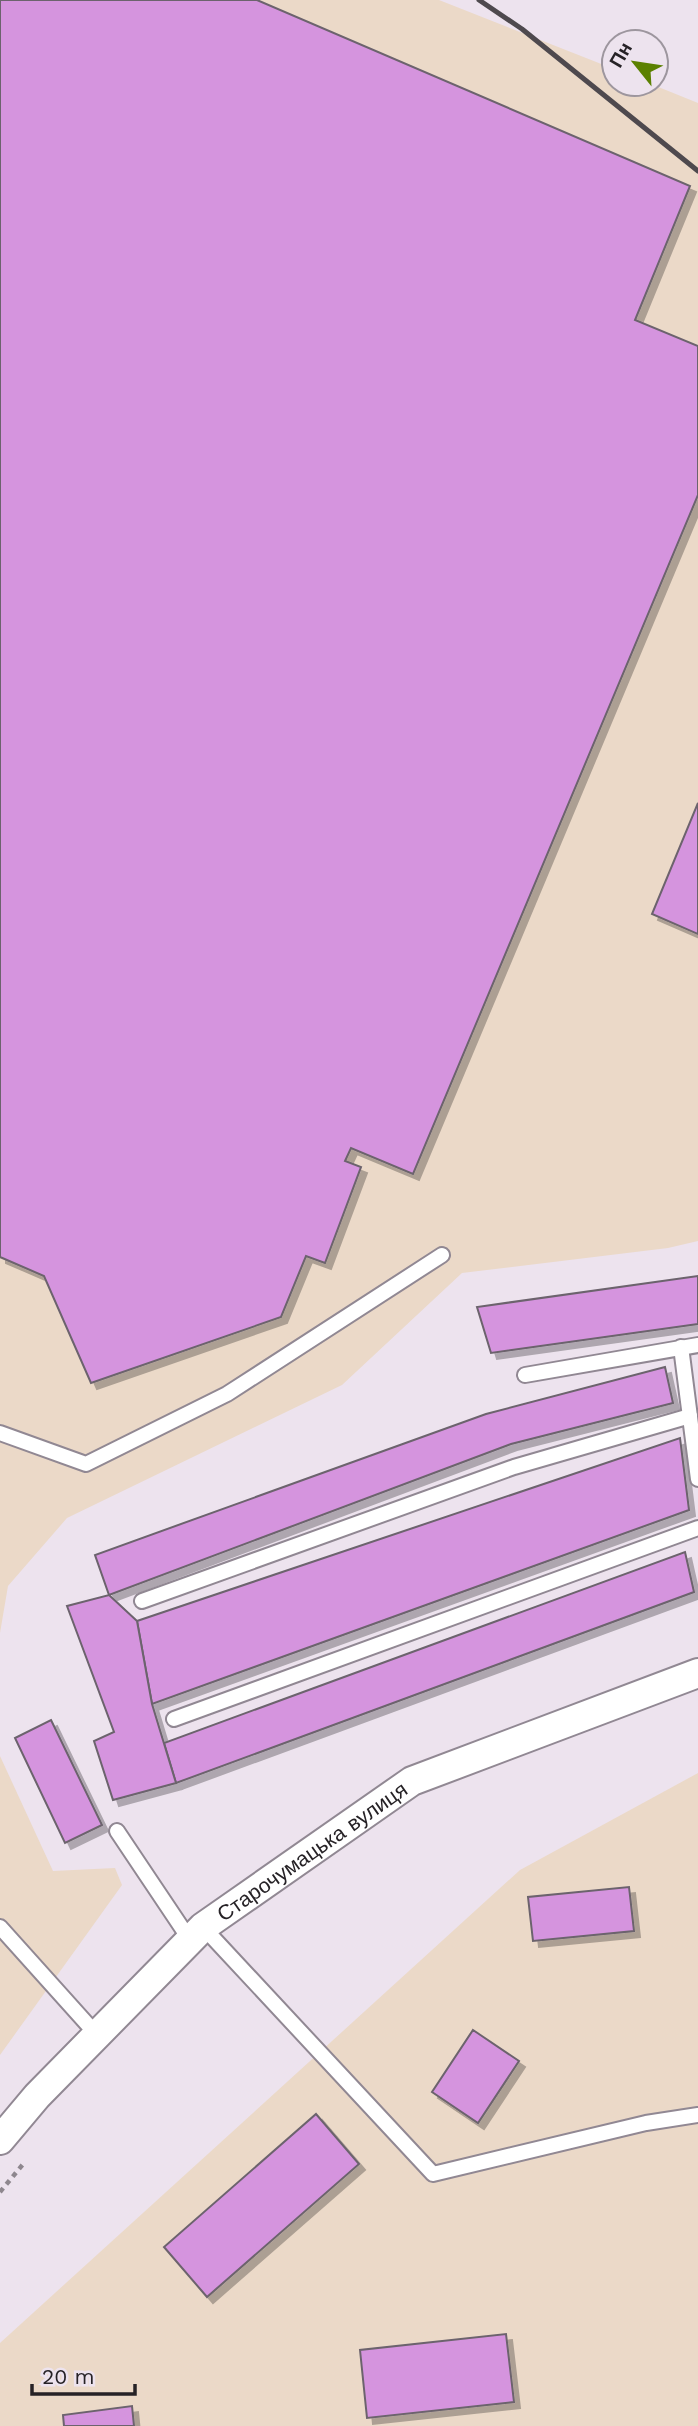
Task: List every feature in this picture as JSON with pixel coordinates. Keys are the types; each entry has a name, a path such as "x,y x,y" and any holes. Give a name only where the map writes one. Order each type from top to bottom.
{"street":[{"name":"Старочумацька вулиця","path":"0,2140 37,2096 197,1934 412,1781 698,1674"}],"lane":[{"path":"0,1433 86,1464 227,1394 442,1255"},
{"path":"525,1375 698,1345"},
{"path":"681,1347 698,1479"},
{"path":"142,1601 514,1467 690,1416"},
{"path":"174,1718 698,1528"},
{"path":"117,1831 197,1934 433,2174 646,2123 698,2115"},
{"path":"0,1927 97,2035"}],"shaded area":[{"path":"0,0 439,0 600,63 600,98 670,98 670,92 698,103 698,1241 668,1248 462,1273 342,1385 67,1518 8,1586 0,1633"},
{"path":"0,1756 53,1871 115,1868 122,1885 0,2055"},
{"path":"698,1773 698,2426 0,2426 0,2343 520,1870"}],"building":[{"path":"0,0 257,0 690,186 635,320 698,346 698,495 413,1174 351,1148 345,1161 361,1167 325,1263 306,1256 281,1317 91,1383 44,1276 0,1257"},
{"path":"698,803 698,934 652,914"},
{"path":"698,1276 698,1324 491,1353 477,1307"},
{"path":"665,1367 673,1403 511,1444 109,1595 95,1555 486,1414"},
{"path":"680,1438 689,1510 152,1704 137,1621"},
{"path":"685,1552 694,1592 176,1783 164,1743"},
{"path":"109,1595 137,1621 152,1704 176,1783 113,1800 94,1741 114,1732 67,1606"},
{"path":"51,1720 102,1825 65,1843 15,1738"},
{"path":"629,1887 634,1931 533,1941 528,1897"},
{"path":"473,2030 519,2061 478,2123 432,2092"},
{"path":"316,2114 359,2164 207,2297 164,2247"},
{"path":"506,2334 514,2402 367,2418 360,2350"},
{"path":"132,2406 134,2426 64,2426 63,2415"}],"railway":[{"path":"479,0 522,29 698,171"}]}
